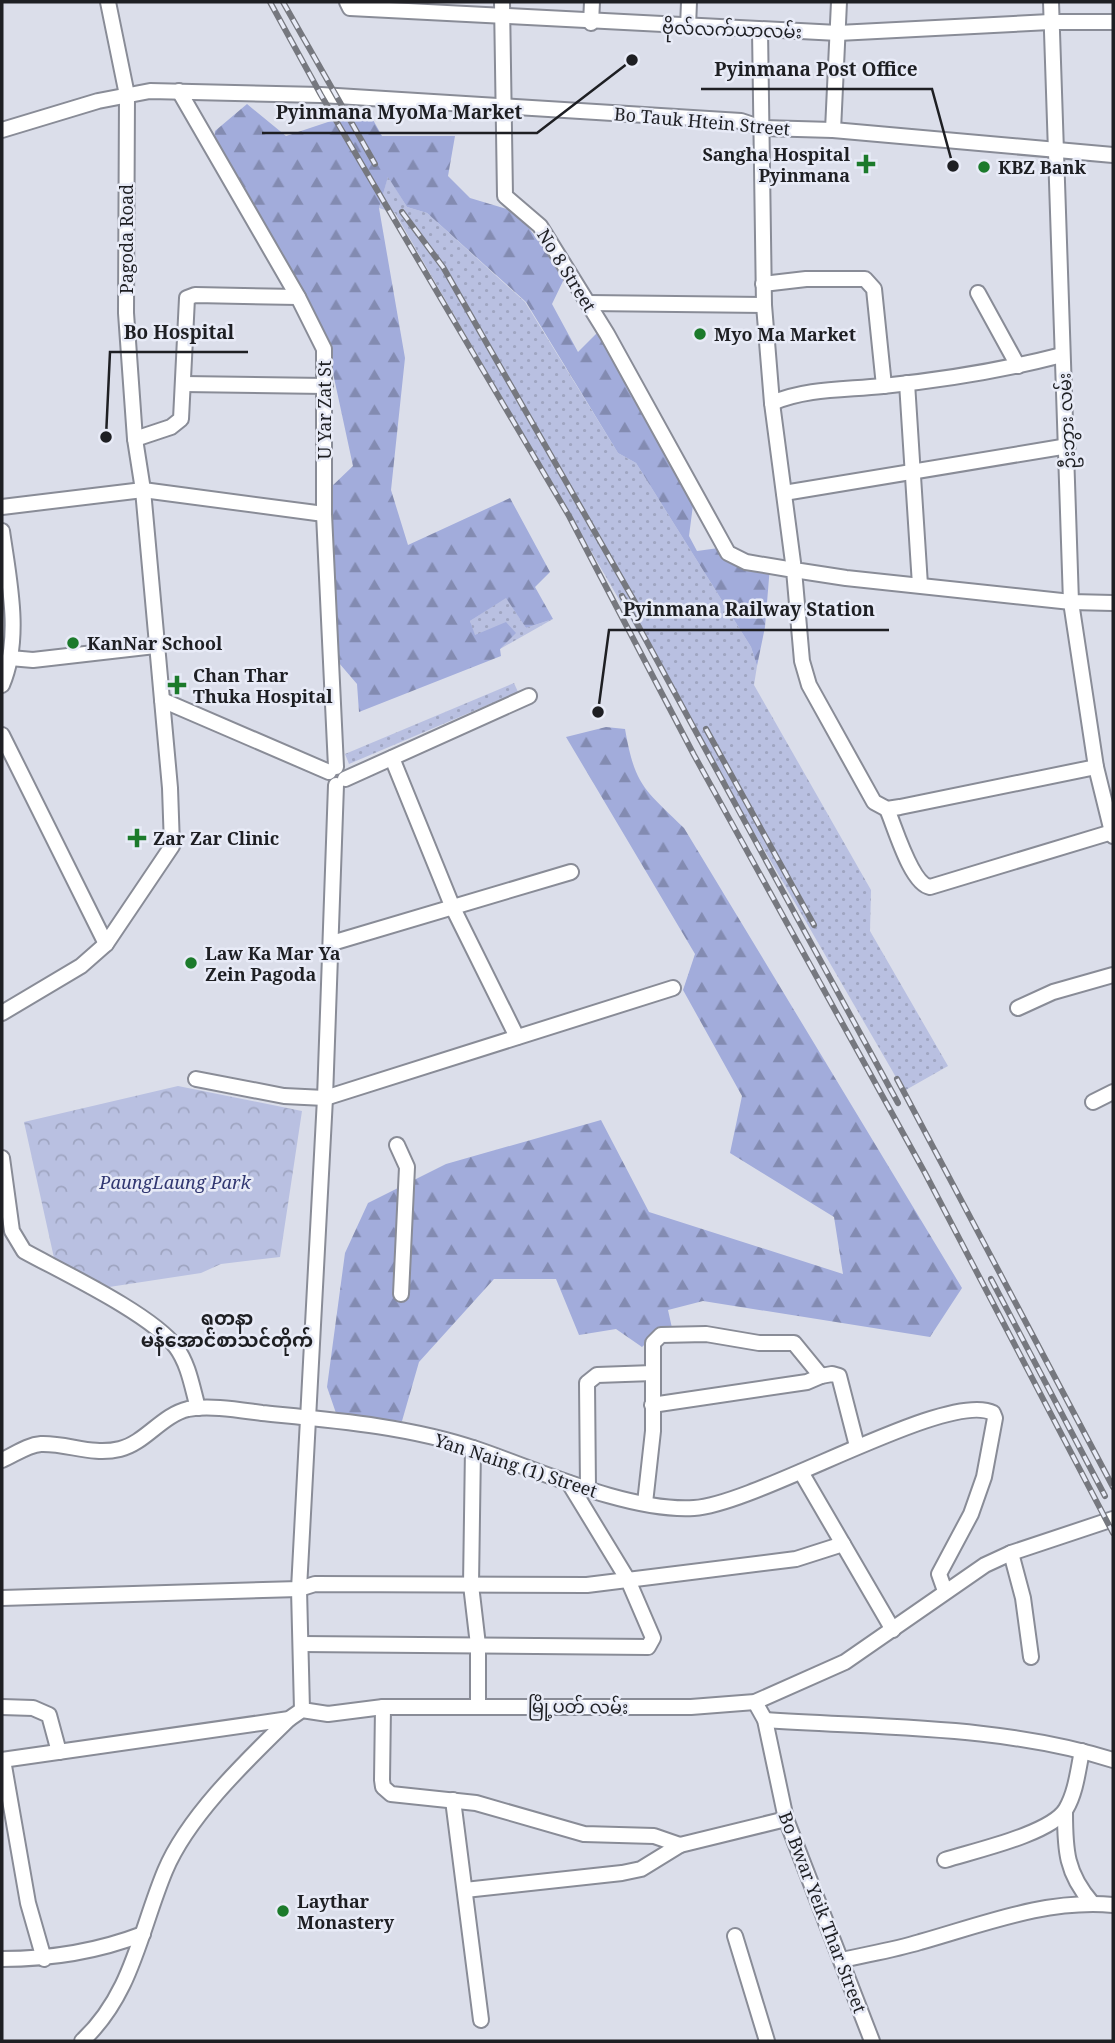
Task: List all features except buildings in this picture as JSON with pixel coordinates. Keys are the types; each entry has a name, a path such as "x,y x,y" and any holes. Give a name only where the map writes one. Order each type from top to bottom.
{"street":[{"name":"Pagoda Road","path":"2,1013 81,966 106,943 172,846 162,700 155,646 143,490 135,439 126,313 127,95 108,2"},
{"path":"591,23 592,2"},
{"path":"688,27 689,2"},
{"path":"833,130 839,2"},
{"name":"ဦးဘွား လမ်း","path":"1051,2 1054,149 1068,446 1071,602 1096,767 1113,834"},
{"name":"ဗိုလ်လက်ယာလမ်း","path":"348,5 502,9 591,23 838,33 1050,22 1113,22"},
{"name":"No 8 Street","path":"502,9 505,196 540,226 588,303 712,524 720,543 735,559 794,570 920,585 1071,602 1113,603"},
{"path":"760,30 764,305 772,402 794,570 802,661 809,685 874,802 887,809 919,883 930,887 1113,834"},
{"name":"Bo Tauk Htein Street","path":"2,130 127,95 179,91 503,106 741,121 762,128 833,130 1113,155"},
{"name":"U Yar Zat St","path":"179,91 298,297 324,349 324,514 337,776 325,1098 299,1589 301,1644 295,1714"},
{"path":"763,284 806,279 865,279 870,283 874,289 884,386"},
{"path":"978,293 1018,366"},
{"path":"135,439 171,427 181,419 186,301 189,296 298,297"},
{"path":"588,303 764,305"},
{"path":"772,402 795,393 907,383 1018,366 1062,355"},
{"path":"907,383 920,585"},
{"path":"183,384 325,386"},
{"path":"784,493 914,469 1068,446"},
{"path":"2,507 143,490 324,514"},
{"path":"2,531 10,658 2,685"},
{"path":"10,658 33,660 155,646"},
{"path":"162,700 337,776 393,758 529,696"},
{"path":"2,735 106,943"},
{"path":"393,758 453,908 517,1037"},
{"path":"887,809 1096,767"},
{"path":"332,943 570,872"},
{"path":"1018,1008 1053,992 1113,975"},
{"path":"196,1079 284,1096 325,1098 673,988"},
{"path":"1093,1102 1113,1092"},
{"path":"397,1145 407,1167 401,1294"},
{"path":"2,1158 12,1231 24,1251 156,1326 176,1347 187,1367 198,1408"},
{"path":"645,1503 651,1455 654,1339 674,1334 706,1334 738,1341 794,1343 821,1376"},
{"path":"588,1489 587,1383 597,1376 653,1373"},
{"path":"652,1405 807,1381 821,1376 839,1376 857,1446"},
{"name":"Yan Naing (1) Street","path":"2,1460 41,1444 102,1452 121,1449 180,1412 198,1408 308,1418 419,1435 473,1448 588,1489 645,1503 699,1508 737,1499 857,1446 941,1418 986,1410 993,1413 995,1418 984,1477 971,1514 943,1564 940,1581 945,1591"},
{"path":"473,1448 471,1585 478,1645 478,1705"},
{"path":"800,1472 893,1630"},
{"path":"301,1644 648,1647 653,1638 628,1580 569,1483"},
{"name":"မြို့ပတ် လမ်း","path":"3,1760 295,1714 328,1714 383,1707 691,1707 755,1702 833,1668 893,1630 975,1571 1011,1553 1113,1519"},
{"path":"2,1598 299,1589 315,1584 587,1585 796,1559 843,1544"},
{"path":"1011,1553 1023,1598 1031,1657"},
{"name":"Bo Bwar Yeik Thar Street","path":"755,1702 765,1720 786,1819 872,2041"},
{"path":"2,1707 33,1709 50,1715 59,1752"},
{"path":"383,1707 383,1787 391,1794 476,1803 584,1834 654,1836 680,1844"},
{"path":"82,2041 98,2035 124,1986 165,1871 181,1842 234,1773 295,1714"},
{"path":"765,1720 1004,1736 1082,1751 1113,1760"},
{"path":"1082,1751 1073,1793 1065,1812 1070,1868 1077,1885 1092,1903"},
{"path":"3,1760 23,1880 44,1959"},
{"path":"453,1800 481,2020"},
{"path":"944,1860 1027,1833 1048,1824 1065,1812"},
{"path":"465,1890 622,1873 641,1868 680,1844 786,1819"},
{"path":"842,1960 918,1943 1059,1905 1113,1905"},
{"path":"2,1959 44,1959 116,1945 143,1934"},
{"path":"735,1936 767,2041"}],"green space":[{"path":"247,104 286,136 367,109 382,136 455,136 448,176 470,198 517,212 565,277 552,304 578,352 600,330 693,505 689,536 697,551 726,547 770,566 765,627 757,666 751,647 636,463 618,453 526,302 427,213 407,207 388,177 379,208 405,358 391,490 408,545 510,498 550,572 535,587 553,619 526,628 506,598 470,621 475,635 506,622 516,633 500,649 501,656 359,712 357,684 339,663 330,488 353,466 325,336 214,140 215,131"},
{"path":"388,176 407,207 427,213 525,302 618,453 636,463 751,647 757,666 754,685 871,890 870,931 948,1066 904,1091 395,213 379,208"},
{"path":"506,597 526,628 553,619 500,649 474,636 470,621"},
{"path":"514,683 518,692 349,764 345,754"},
{"path":"606,727 625,729 633,763 643,785 684,828 962,1288 930,1337 703,1301 668,1310 672,1328 656,1334 642,1347 616,1329 579,1335 556,1279 494,1279 419,1362 402,1421 337,1416 327,1387 345,1253 368,1203 446,1164 601,1120 649,1212 843,1274 834,1217 730,1153 742,1096 683,990 695,954 566,737"},
{"name":"PaungLaung Park","path":"178,1086 302,1111 280,1257 221,1264 201,1273 96,1289 56,1267 24,1122"}],"railway":[{"path":"270,2 321,95 569,516 694,755 925,1173 1113,1533"},
{"path":"283,2 375,164"},
{"path":"402,212 443,267 636,604"},
{"path":"622,596 898,1103"},
{"path":"706,729 814,925"},
{"path":"897,1079 1113,1487"},
{"path":"991,1279 1105,1496"}],"place":[{"name":"Pyinmana MyoMa Market","path":"632,60"},
{"name":"Sangha Hospital Pyinmana","path":"866,164"},
{"name":"Pyinmana Post Office","path":"953,166"},
{"name":"KBZ Bank","path":"984,167"},
{"name":"Myo Ma Market","path":"700,334"},
{"name":"Bo Hospital","path":"106,437"},
{"name":"KanNar School","path":"73,643"},
{"name":"Chan Thar Thuka Hospital","path":"177,685"},
{"name":"Pyinmana Railway Station","path":"598,712"},
{"name":"Zar Zar Clinic","path":"137,838"},
{"name":"Law Ka Mar Ya Zein Pagoda","path":"191,963"},
{"name":"Laythar Monastery","path":"283,1911"}],"district":[{"name":"ရတနာ မန်အောင်စာသင်တိုက်","path":"227,1329"}]}
